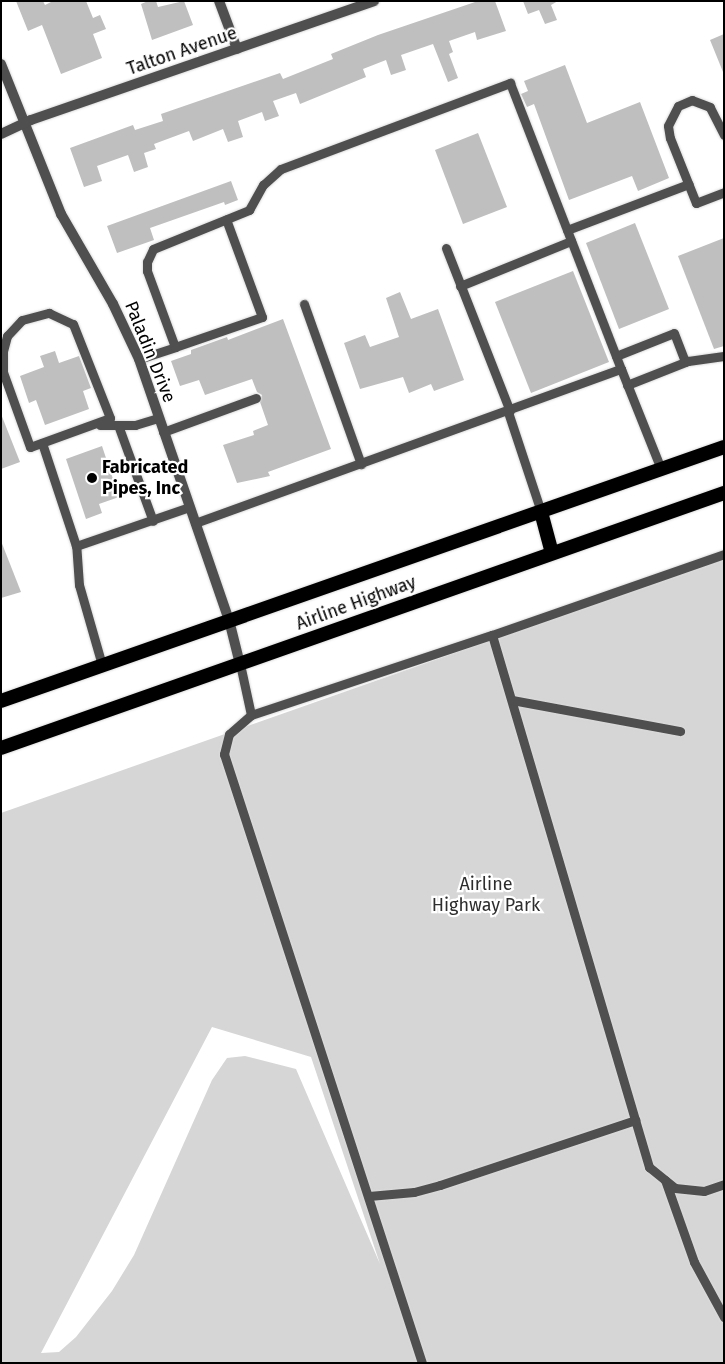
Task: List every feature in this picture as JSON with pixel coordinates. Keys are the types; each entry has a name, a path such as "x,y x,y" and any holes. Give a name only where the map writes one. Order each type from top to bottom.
{"highway":[{"name":"Airline Highway","path":"1,701 724,447"},
{"name":"Airline Highway","path":"1,748 724,493"},
{"path":"541,512 552,553"}],"street":[{"path":"219,1 237,49"},
{"name":"Talton Avenue","path":"1,134 24,124 374,1"},
{"name":"Paladin Drive","path":"1,64 61,214 113,304 139,359 228,620 240,664"}],"lane":[{"path":"175,347 147,271 149,254 160,245 249,210 263,185 280,169 510,83 661,469"},
{"path":"724,135 716,114 703,102 685,102 673,111 668,126 670,138 696,203 724,192"},
{"path":"567,230 689,184"},
{"path":"139,359 262,317 226,219"},
{"path":"460,286 572,241"},
{"path":"446,248 509,412 541,512"},
{"path":"304,304 362,464"},
{"path":"49,313 63,317 73,324 83,343 110,418 42,443 30,447 2,363 7,336 22,320 35,314 49,313"},
{"path":"616,356 674,333 685,362"},
{"path":"627,385 685,362 724,356"},
{"path":"195,523 509,412 621,369"},
{"path":"163,432 256,398"},
{"path":"92,424 135,424 158,418"},
{"path":"118,425 153,520"},
{"path":"42,443 76,546 79,586 102,664"},
{"path":"76,546 189,507"},
{"path":"422,1363 224,754 229,734 251,714 492,635 724,554"},
{"path":"492,635 649,1167 675,1188 704,1191 724,1184"},
{"path":"240,664 251,714"},
{"path":"512,700 680,730"},
{"path":"369,1196 414,1192 440,1185 635,1120"},
{"path":"665,1179 694,1262 724,1317"}],"green space":[{"name":"Airline Highway Park","path":"724,558 724,1363 1,1363 1,813","holes":["212,1027 311,1057 380,1264 296,1069 245,1056 227,1058 212,1080 134,1255 112,1291 76,1337 59,1352 41,1353"]}],"building":[{"path":"16,1 43,1 45,5 53,1 86,1 93,18 100,15 106,29 93,34 102,58 61,74 42,25 28,31"},
{"path":"148,1 156,1 158,7 184,1 193,25 152,40 141,4"},
{"path":"478,1 495,1 506,31 477,40 475,32 449,41 453,52 449,54 458,78 448,82 433,44 401,55 406,70 391,75 386,60 363,69 366,77 300,104 296,93 273,101 279,116 265,121 262,112 238,121 243,137 228,142 223,129 193,141 189,131 154,144 156,149 144,153 148,167 134,172 128,155 97,166 102,181 84,187 70,148 133,125 135,130 163,121 161,114 280,73 283,79 333,59 331,54 378,35"},
{"path":"523,1 558,1 551,5 557,20 545,24 539,10 528,14"},
{"path":"724,34 724,72 723,72 710,40"},
{"path":"565,65 587,123 640,102 669,178 638,191 632,176 569,200 534,104 527,107 521,94 528,91 524,81"},
{"path":"478,133 507,207 463,224 435,150"},
{"path":"231,181 238,200 225,205 224,202 150,228 154,240 117,253 107,226"},
{"path":"635,223 669,309 619,329 586,243"},
{"path":"724,238 724,346 714,349 678,256"},
{"path":"573,271 609,362 531,393 495,302"},
{"path":"400,292 411,319 438,309 464,380 434,391 431,384 409,393 403,377 360,389 344,343 365,335 370,347 399,337 386,298"},
{"path":"283,319 331,449 268,472 270,476 237,483 223,445 254,435 253,431 268,425 260,402 262,395 257,392 252,379 205,395 199,380 180,386 171,361 191,354 191,350 227,337 228,340"},
{"path":"55,351 59,363 79,356 91,388 83,391 89,409 45,425 36,400 29,403 20,376 44,367 40,356"},
{"path":"1,414 20,462 1,469"},
{"name":"Fabricated Pipes, Inc","path":"102,446 119,497 99,504 102,513 86,519 66,459"},
{"path":"1,541 21,592 1,598"}],"place":[{"name":"Fabricated Pipes, Inc","path":"92,478"}]}
